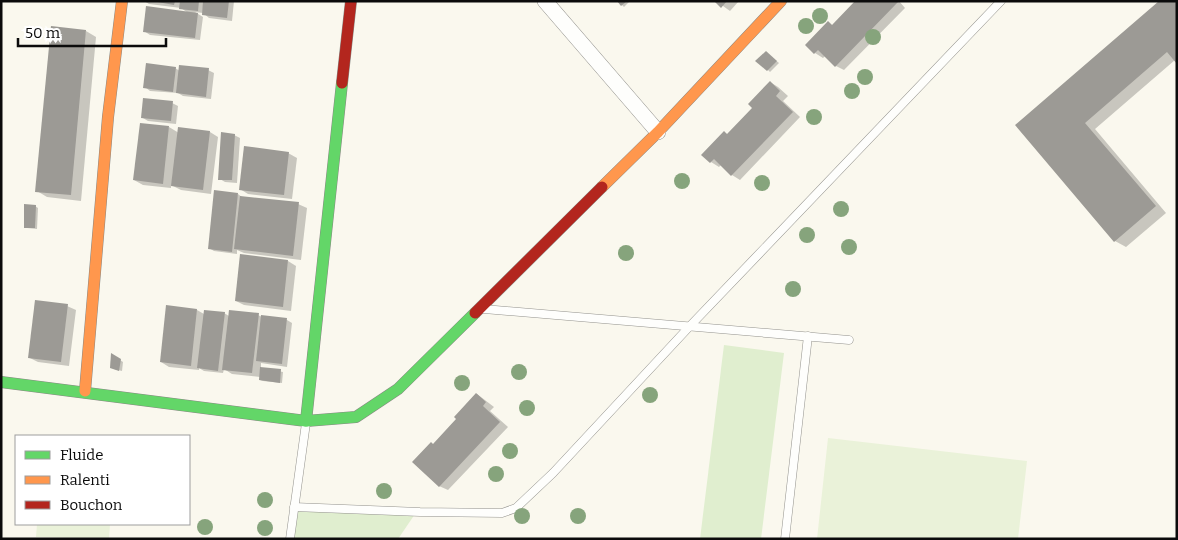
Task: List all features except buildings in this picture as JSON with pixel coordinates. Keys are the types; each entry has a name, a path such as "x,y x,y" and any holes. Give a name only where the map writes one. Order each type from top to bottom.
{"street":[{"path":"85,392 108,116 122,1"},
{"path":"306,421 352,1"},
{"path":"545,1 658,132"},
{"path":"1,382 306,421 356,417 398,389 658,132 781,1"}],"lane":[{"path":"294,507 502,513 516,508 553,473 689,326 1000,1"},
{"path":"479,309 848,340"},
{"path":"785,539 808,336"},
{"path":"290,539 306,421"}],"green space":[{"path":"724,345 784,353 761,539 700,539"},
{"path":"828,438 1027,461 1018,539 817,539"},
{"path":"297,510 415,514 398,539 293,539"},
{"path":"37,525 110,525 109,539 36,537"}],"traffic: fast":[{"path":"306,421 342,83"},
{"path":"1,382 306,421 356,417 398,389 475,313"}],"traffic: slow":[{"path":"85,391 108,117 122,1"},
{"path":"602,187 658,132 781,1"}],"traffic: jam":[{"path":"342,83 351,1"},
{"path":"475,313 602,187"}]}
